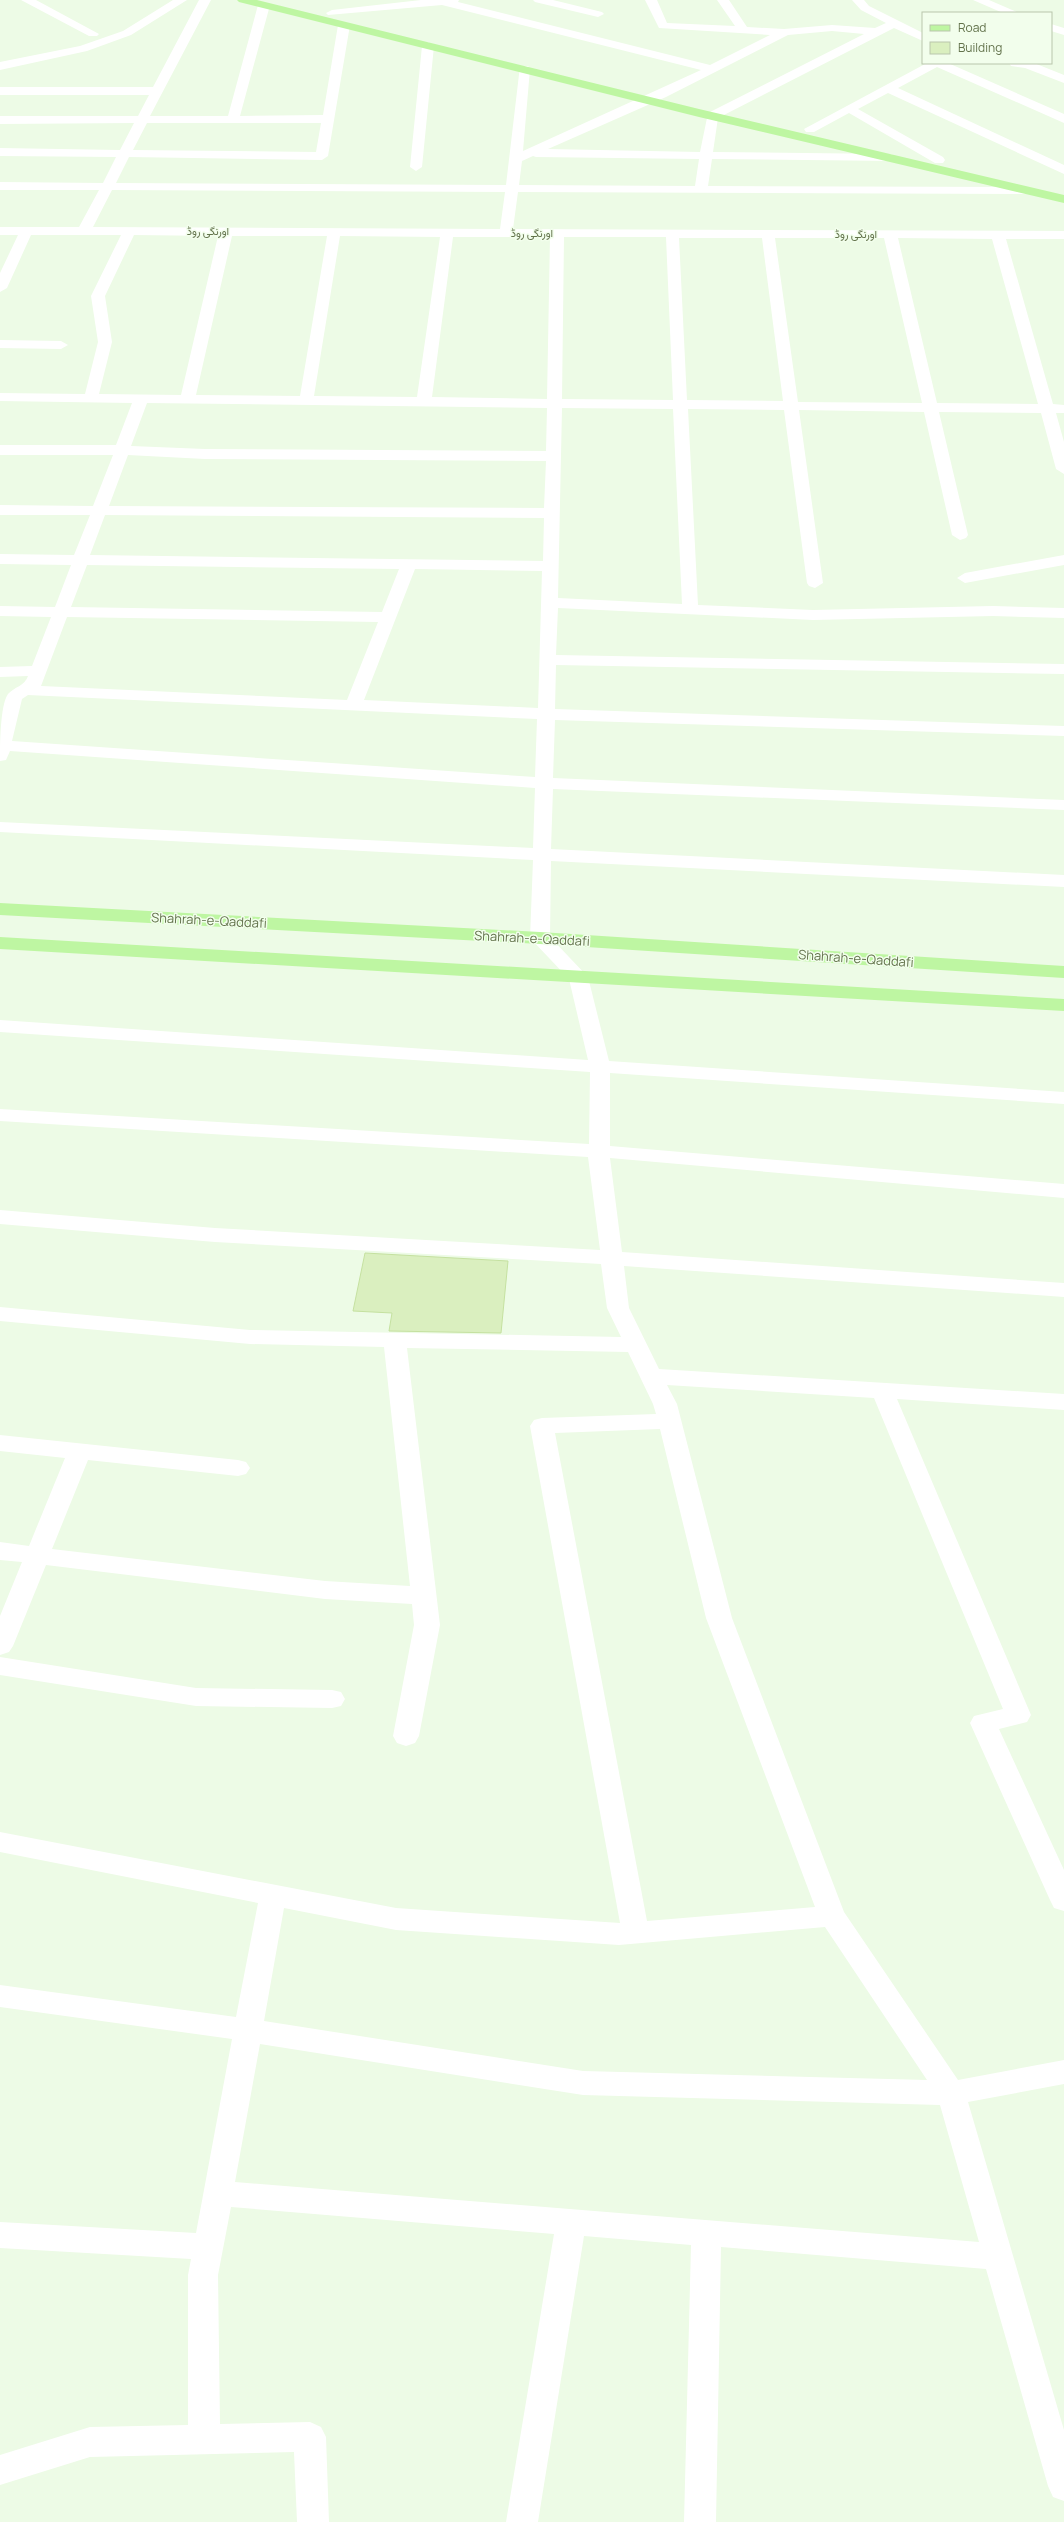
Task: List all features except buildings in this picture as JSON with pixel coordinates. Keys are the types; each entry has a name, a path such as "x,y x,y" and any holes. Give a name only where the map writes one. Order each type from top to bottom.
{"main road":[{"path":"243,0 712,116 1064,199"},
{"path":"280,0 662,94 1064,190"},
{"name":"Shahrah-e-Qaddafi","path":"0,909 540,938 1064,972"},
{"path":"0,943 1064,1005"}],"street":[{"path":"27,0 93,34"},
{"path":"0,66 84,49 127,33 181,0"},
{"path":"84,231 205,0"},
{"path":"332,13 446,0 711,69"},
{"path":"539,0 598,14"},
{"path":"651,0 663,26 785,32 832,28 876,32"},
{"path":"723,0 743,30"},
{"path":"858,0 865,8 922,37"},
{"path":"979,0 1011,12"},
{"path":"233,119 264,5"},
{"path":"701,189 712,116 895,23"},
{"path":"0,152 322,156 344,25"},
{"path":"1052,27 1064,32"},
{"path":"516,159 662,94 785,32"},
{"path":"416,167 428,46"},
{"path":"810,129 935,64"},
{"path":"939,64 1064,119"},
{"path":"1019,64 1057,64"},
{"path":"1019,64 1064,79"},
{"path":"506,232 516,159 524,69"},
{"path":"888,88 1064,170"},
{"path":"0,91 157,91"},
{"path":"850,108 939,160"},
{"path":"0,120 328,119"},
{"path":"529,153 890,158"},
{"path":"0,186 1029,191"},
{"name":"اورنگی روڈ","path":"0,231 1064,235"},
{"path":"0,288 26,231"},
{"path":"91,398 105,342 98,296 130,231"},
{"path":"187,400 226,231"},
{"path":"306,401 334,232"},
{"path":"424,403 447,232"},
{"path":"557,233 556,404 546,660 540,938 578,977 600,1066 599,1151 614,1258 618,1308 665,1404 720,1618 832,1916 951,2093 1064,2486"},
{"path":"672,233 690,608"},
{"path":"768,234 815,583"},
{"path":"890,234 960,535"},
{"path":"998,234 1064,469"},
{"path":"0,344 61,345"},
{"path":"0,397 680,406 1064,409"},
{"path":"141,399 34,684 14,697 1,749 544,783 1064,805"},
{"path":"0,450 122,450 205,454 554,456"},
{"path":"0,510 552,513"},
{"path":"0,559 550,566"},
{"path":"965,578 1064,560"},
{"path":"354,705 409,564"},
{"path":"549,603 690,608 813,615 993,612 1064,613"},
{"path":"0,611 389,617"},
{"path":"546,660 1064,669"},
{"path":"0,672 39,671"},
{"path":"24,690 545,714 1064,731"},
{"path":"0,827 542,853 1064,881"},
{"path":"0,1026 1064,1098"},
{"path":"0,1115 599,1151 1064,1191"},
{"path":"0,1217 214,1235 614,1258 1064,1290"},
{"path":"0,1314 250,1337 636,1345"},
{"path":"395,1340 427,1625 406,1736"},
{"path":"651,1376 1064,1402"},
{"path":"882,1390 1018,1715 983,1722 1064,1900"},
{"path":"635,1932 542,1426 669,1421"},
{"path":"0,1442 238,1468"},
{"path":"0,1646 80,1451"},
{"path":"0,1551 325,1590 424,1596"},
{"path":"0,1666 196,1697 332,1699"},
{"path":"0,1842 396,1918 619,1934 832,1916"},
{"path":"204,2439 203,2275 273,1895"},
{"path":"0,1996 248,2030 583,2083 951,2093 1064,2072"},
{"path":"218,2193 997,2257"},
{"path":"522,2522 571,2222"},
{"path":"700,2522 706,2233"},
{"path":"0,2235 208,2247"},
{"path":"0,2470 90,2442 310,2437 313,2522"}]}
